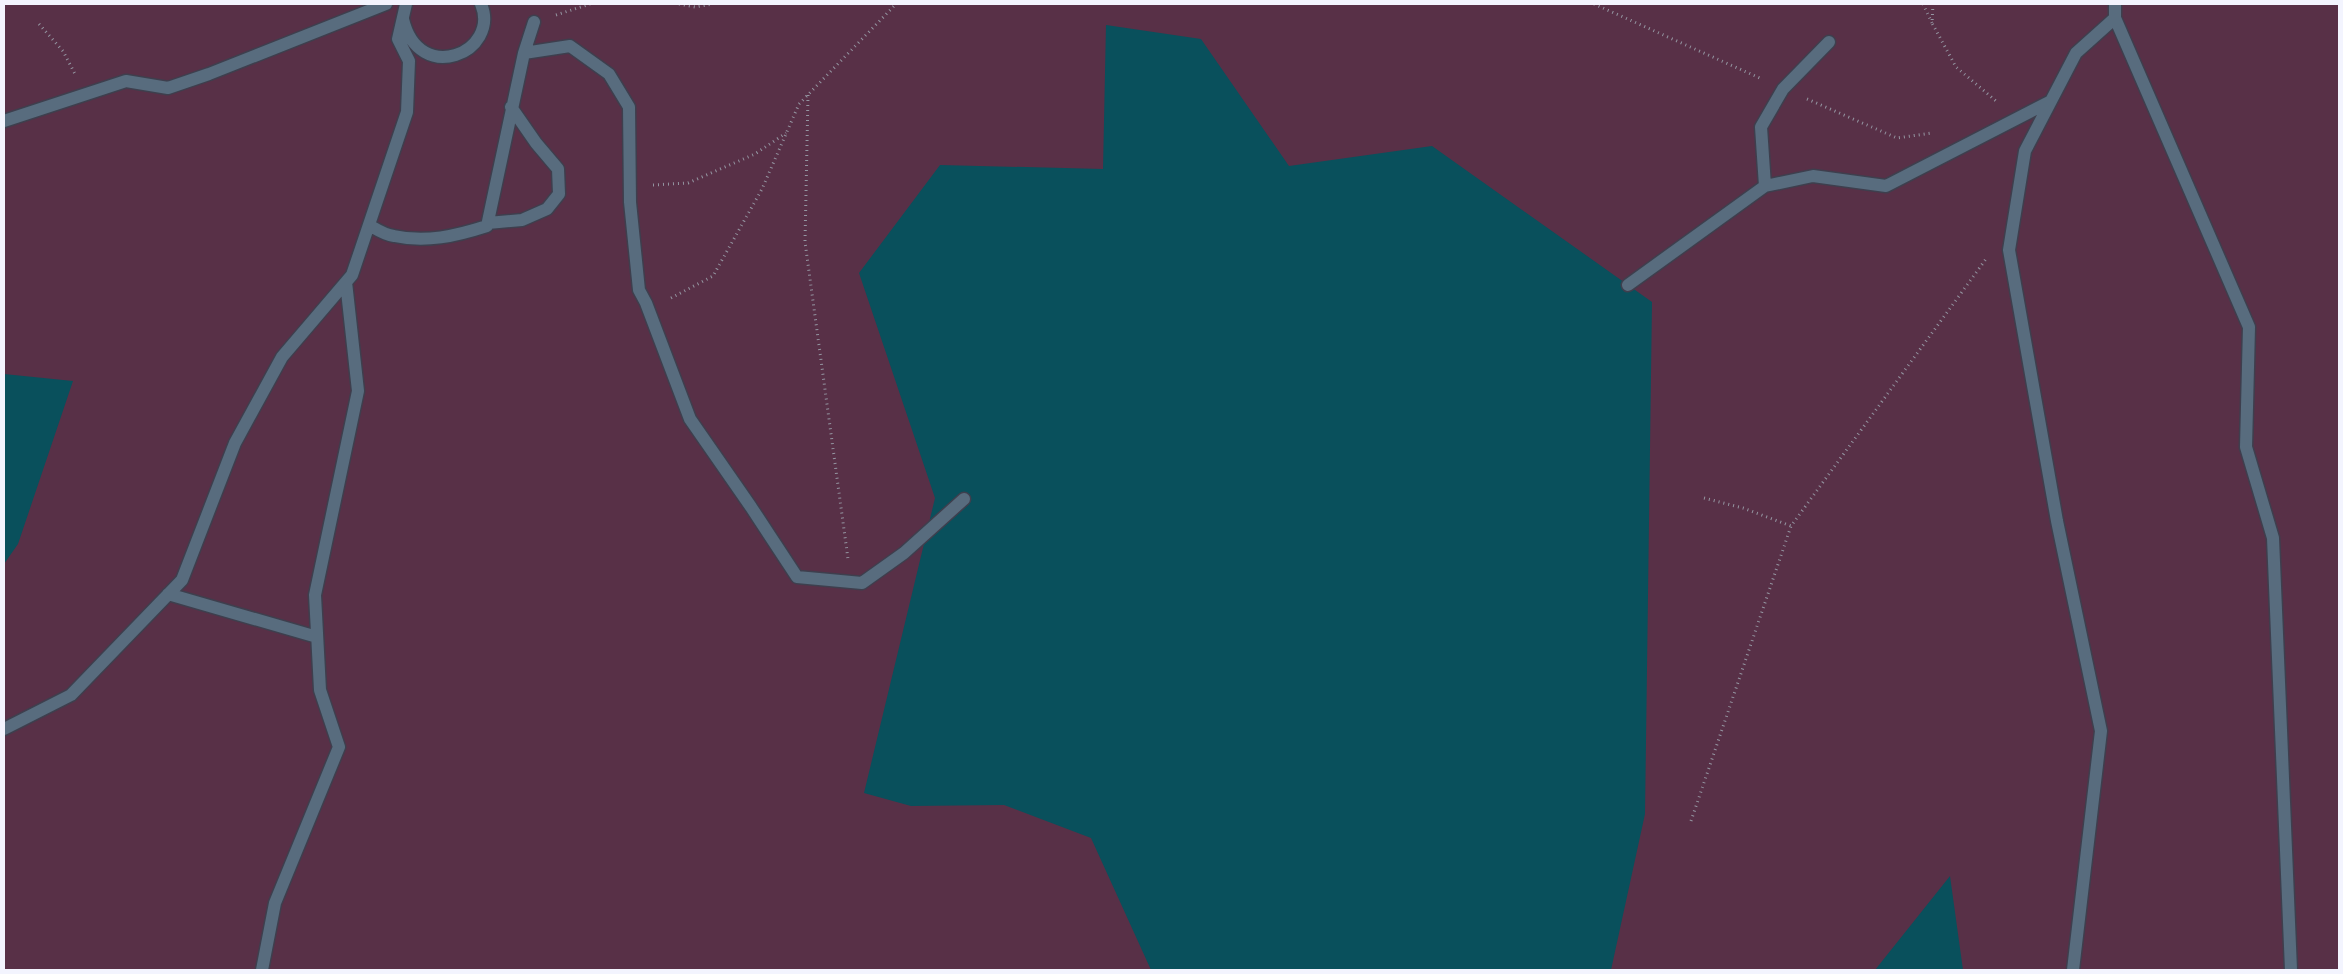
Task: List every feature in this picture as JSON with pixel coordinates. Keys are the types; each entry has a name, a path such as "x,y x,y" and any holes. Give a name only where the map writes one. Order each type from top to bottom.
{"lane":[{"path":"4,121 126,81 168,88 210,74 386,4"},
{"path":"4,729 71,695 182,580 235,443 282,357 352,275 408,112 409,61 398,40 406,4"},
{"path":"403,19 406,33 413,44 423,52 436,57 450,57 462,53 473,45 480,34 484,21 481,4"},
{"path":"2115,4 2115,18 2249,327 2246,447 2273,538 2291,970"},
{"path":"2073,970 2101,731 2057,521 2010,250 2025,151 2076,53 2115,18"},
{"path":"368,225 392,236 425,239 450,238 487,226 511,107 524,53 534,22"},
{"path":"1765,186 1761,127 1783,89 1829,42"},
{"path":"524,53 570,46 609,74 629,106 630,187 639,290 646,303 690,419 751,506 797,577 862,583 904,553 964,499"},
{"path":"1628,286 1765,186 1813,176 1886,186 2051,101"},
{"path":"488,223 522,220 547,210 559,194 558,169 536,143 511,107"},
{"path":"262,970 275,903 339,747 320,690 315,595 358,390 346,282"},
{"path":"168,594 317,637"}],"path":[{"path":"534,22 590,4"},
{"path":"679,4 695,7 713,4"},
{"path":"646,303 660,304 712,276 762,189 799,104 896,4"},
{"path":"1922,4 1956,67 1994,100 2002,101"},
{"path":"1932,23 1933,4"},
{"path":"39,24 63,51 84,95"},
{"path":"808,95 805,242 851,582"},
{"path":"630,187 688,182 755,154 787,132"},
{"path":"1691,821 1791,526 1991,252"},
{"path":"1704,498 1743,508 1791,526"}],"shaded area":[{"path":"4,4 2339,4 2339,970 4,970"}],"water":[{"path":"1106,25 1201,39 1289,166 1432,146 1652,302 1645,814 1611,970 1151,970 1091,838 1004,805 911,806 864,793 935,498 859,273 940,165 1103,169"},
{"path":"4,374 73,381 18,544 4,564"},
{"path":"1950,876 1963,970 1875,970"}]}
